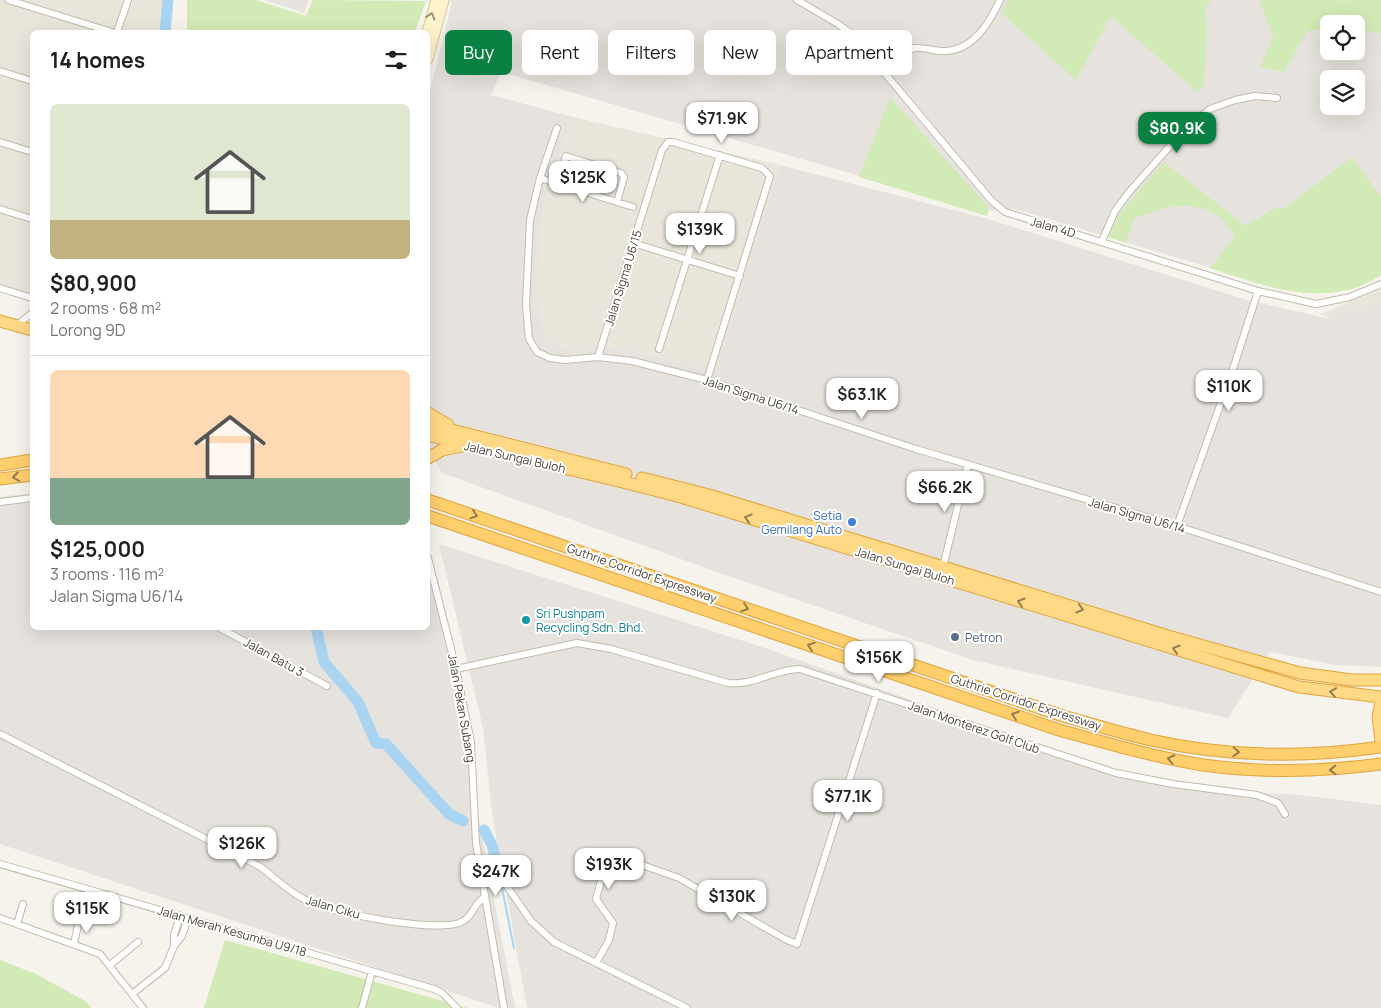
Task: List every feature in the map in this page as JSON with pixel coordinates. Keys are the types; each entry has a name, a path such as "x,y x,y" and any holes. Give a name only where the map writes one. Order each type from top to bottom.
{"highway":[{"path":"0,321 30,330"},
{"path":"430,414 453,430"},
{"name":"Jalan Sungai Buloh","path":"430,424 710,496 1168,636 1300,673 1352,680 1381,680"},
{"name":"Jalan Sungai Buloh","path":"430,436 543,464 625,481 684,498 1300,687 1381,697"},
{"path":"430,457 442,450 466,445"},
{"path":"0,465 30,460"},
{"path":"0,480 30,475"},
{"name":"Guthrie Corridor Expressway","path":"430,501 1063,716 1152,740 1226,751 1300,755 1381,747"},
{"name":"Guthrie Corridor Expressway","path":"430,517 1059,730 1138,751 1203,765 1260,770 1345,769 1381,764"},
{"path":"1381,702 1378,717 1381,742"}],"main road":[{"path":"427,30 443,2"},
{"path":"430,51 443,2"}],"street":[{"path":"8,0 106,30"},
{"path":"118,30 128,0"},
{"path":"912,50 915,48 943,51 966,47 976,38 1000,0"},
{"name":"Jalan 4D","path":"802,1 846,30"},
{"path":"0,71 30,80"},
{"name":"Jalan 4D","path":"886,75 1001,209 1016,216 1102,241 1258,291 1316,304 1350,298 1381,284"},
{"path":"1102,241 1115,212 1129,192 1187,127 1210,109 1235,100 1255,96 1277,98"},
{"name":"Jalan Sigma U6/14","path":"558,128 540,178 530,220 526,305 529,339 537,352 550,358 565,360 598,357 632,361 707,380 968,464 1177,526 1381,592"},
{"path":"0,142 30,151"},
{"name":"Jalan Sigma U6/15","path":"598,357 662,150 668,142 672,142 720,155"},
{"path":"660,349 720,155 769,172 770,181 707,380"},
{"path":"557,183 566,156 621,173 624,177 616,202"},
{"path":"540,178 633,207"},
{"path":"0,209 30,218"},
{"path":"634,243 740,276"},
{"path":"0,288 30,297"},
{"path":"1177,526 1234,366 1258,291"},
{"path":"16,326 30,316"},
{"path":"943,567 968,464"},
{"path":"0,502 30,498"},
{"name":"Jalan Pekan Subang","path":"430,566 456,669 470,742 473,815 481,875 504,1008"},
{"name":"Jalan Batu 3","path":"224,630 327,686"},
{"name":"Jalan Monterez Golf Club","path":"456,669 577,643 612,649 728,683 744,683 788,670 800,669 1116,773 1173,784 1257,795 1278,803 1285,814"},
{"path":"596,963 609,940 613,923 596,899 606,859 611,854 679,878 797,944 877,694"},
{"name":"Jalan Ciku","path":"0,734 232,852 261,868 303,899 323,907 359,915 442,926 468,919 477,902 485,897"},
{"name":"Jalan Merah Kesumba U9/18","path":"0,864 438,990 457,1008"},
{"path":"481,875 493,876 504,882 531,921 549,938 687,1008"},
{"path":"17,924 23,904"},
{"path":"174,946 174,935 180,916"},
{"path":"0,918 100,954 143,1008"},
{"path":"132,994 165,968 174,946 182,936 188,918"},
{"path":"74,944 79,920"},
{"path":"110,965 138,942"},
{"path":"362,1008 372,971"}],"shaded area":[{"path":"0,0 168,0 163,30 30,30 30,294 0,285"},
{"path":"265,0 309,0 304,13"},
{"path":"447,0 1381,0 1381,276 1327,287 1275,287 1014,209 981,211 511,75 512,30 445,30 452,2"},
{"path":"445,30 445,75 500,75 491,95 573,117 543,206 537,289 545,341 579,351 613,347 717,371 780,165 988,219 1247,300 1326,318 1367,308 1381,300 1381,667 1335,665 1270,652 1228,718 973,660 731,577 442,473 430,452 430,91"},
{"path":"573,117 780,165 717,372 613,347 579,351 545,341 537,289 543,206"},
{"path":"1381,289 1381,337 1320,314"},
{"path":"30,493 30,630 430,630 430,562 438,580 477,811 515,1008 499,1008 0,844 0,497"},
{"path":"439,544 756,645 1098,766 1201,789 1301,795 1381,805 1381,1008 527,1008 492,813 483,728"}],"green space":[{"path":"187,0 256,0 306,16 313,0 426,1 416,30 187,30"},
{"path":"1008,0 1211,0 1205,8 1207,29 1204,87 1197,92 1111,16 1076,80 1002,14"},
{"path":"1259,0 1381,0 1381,33 1365,31 1365,15 1320,15 1320,30 1307,31 1284,72 1260,67 1273,37"},
{"path":"890,97 989,208 987,216 859,177"},
{"path":"1352,157 1381,197 1381,275 1361,286 1340,292 1296,292 1252,282 1210,268 1235,236 1220,217 1196,207 1176,206 1165,208 1134,219 1126,243 1109,237 1118,215 1164,162 1245,226 1275,208 1285,208"},
{"path":"225,940 468,1008 204,1008"},
{"path":"0,960 36,974 87,1002 91,1008 0,1008"}],"waterway":[{"path":"165,30 168,0"},
{"path":"316,630 324,662 358,702 376,743 386,744 449,814 463,821"},
{"path":"484,830 492,845 498,869"},
{"path":"502,888 514,948"}],"place":[{"name":"Setia Gemilang Auto","path":"852,522"},
{"name":"Sri Pushpam Recycling Sdn. Bhd.","path":"526,620"},
{"name":"Petron","path":"955,637"}]}
